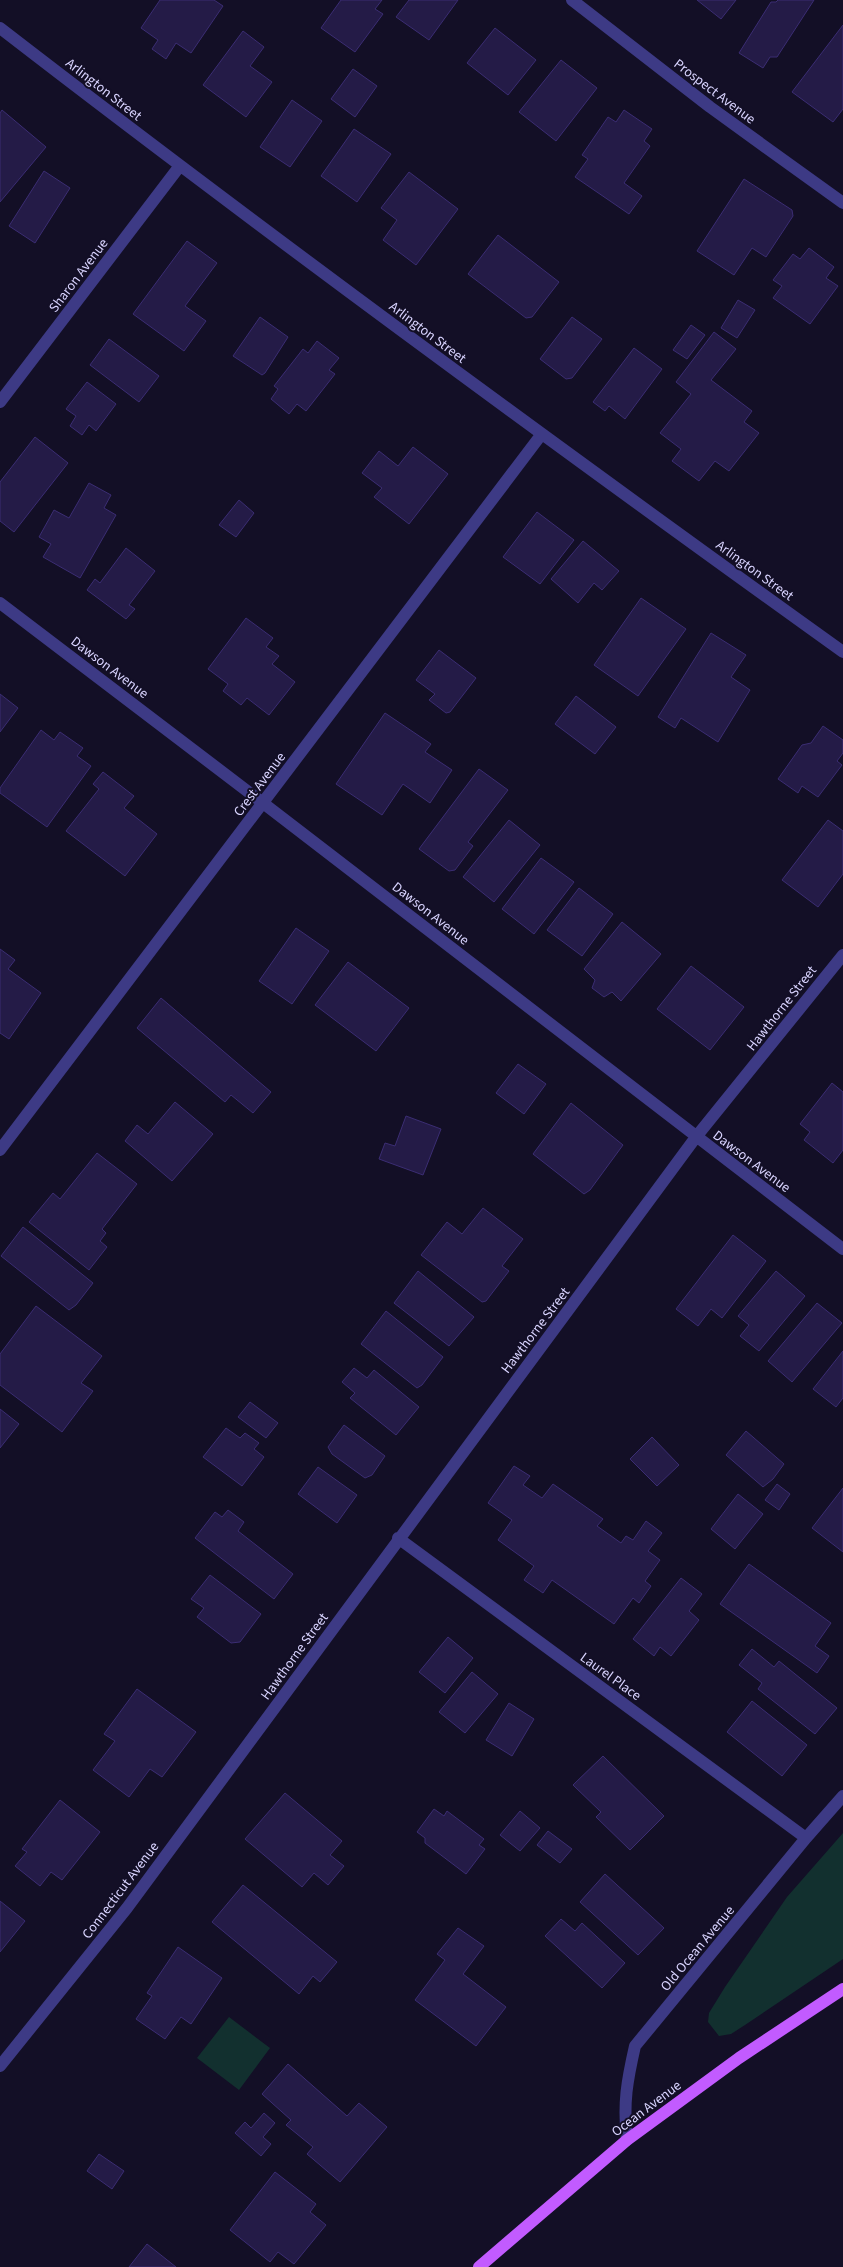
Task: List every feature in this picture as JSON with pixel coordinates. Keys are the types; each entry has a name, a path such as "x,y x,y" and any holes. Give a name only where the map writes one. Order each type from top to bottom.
{"main road":[{"name":"Ocean Avenue","path":"479,2267 627,2140 739,2058 843,1989"}],"street":[{"name":"Prospect Avenue","path":"572,0 710,107 843,203"},
{"name":"Arlington Street","path":"0,28 179,167 542,435 843,652"},
{"name":"Sharon Avenue","path":"0,402 179,167"},
{"name":"Crest Avenue","path":"0,1150 542,435"},
{"name":"Dawson Avenue","path":"0,603 263,802 696,1138 843,1249"},
{"name":"Hawthorne Street","path":"259,1729 398,1538 696,1138 843,955"},
{"name":"Laurel Place","path":"398,1538 806,1838"},
{"name":"Connecticut Avenue","path":"0,2066 127,1908 259,1729"},
{"name":"Old Ocean Avenue","path":"627,2140 624,2111 626,2082 636,2046 806,1838 843,1796"}],"green space":[{"path":"843,1833 843,1959 731,2034 719,2036 708,2022 709,2013 787,1897"},
{"path":"229,2017 270,2048 239,2090 197,2058"}],"building":[{"path":"160,0 214,0 223,6 191,53 176,43 166,59 152,49 158,40 141,28"},
{"path":"341,0 382,0 375,9 383,14 355,52 321,28"},
{"path":"409,0 458,0 429,40 396,17"},
{"path":"697,0 736,0 721,19"},
{"path":"778,0 814,0 777,57 770,57 763,68 739,53 771,2"},
{"path":"843,25 843,109 833,122 792,92"},
{"path":"495,28 536,60 508,95 467,63"},
{"path":"243,31 264,47 250,66 272,82 246,117 203,85"},
{"path":"561,60 597,88 556,141 519,112"},
{"path":"353,69 377,86 355,117 331,99"},
{"path":"292,100 322,121 290,167 260,147"},
{"path":"2,110 46,147 0,202 0,113"},
{"path":"624,110 652,129 644,141 650,146 624,183 642,196 629,214 575,177 588,159 582,155 608,117 616,122"},
{"path":"354,129 391,154 357,202 321,176"},
{"path":"44,171 70,188 35,243 9,226"},
{"path":"409,172 458,209 416,265 383,240 397,220 381,208"},
{"path":"744,179 792,210 793,216 766,257 752,248 734,275 697,251"},
{"path":"498,235 559,282 532,317 526,318 468,274"},
{"path":"187,241 217,263 185,306 206,321 184,351 133,314"},
{"path":"809,248 834,267 826,278 838,286 810,324 773,298 782,286 773,280 793,254 800,259"},
{"path":"738,300 755,310 737,338 721,328"},
{"path":"260,317 288,337 262,375 233,356"},
{"path":"572,317 602,339 572,378 566,379 540,359"},
{"path":"691,325 705,335 687,359 673,350"},
{"path":"714,332 736,349 711,380 752,411 744,422 759,433 729,471 715,461 699,481 672,461 681,449 660,433 691,394 676,382"},
{"path":"109,339 159,376 139,402 90,365"},
{"path":"317,341 339,358 329,370 335,374 306,411 297,404 289,414 271,399 278,389 274,386 303,349 308,353"},
{"path":"634,348 662,369 625,419 609,406 605,411 593,402"},
{"path":"87,382 116,404 96,431 89,425 82,435 70,426 76,416 66,409"},
{"path":"35,437 68,463 14,532 0,521 0,482"},
{"path":"413,447 448,474 409,524 374,497 382,488 362,473 379,451 398,466"},
{"path":"89,483 111,495 104,508 116,515 80,578 43,557 51,544 39,537 54,510 69,518"},
{"path":"239,500 254,513 236,537 219,525"},
{"path":"537,512 574,540 540,584 503,557"},
{"path":"583,541 619,571 602,590 594,583 578,603 551,579"},
{"path":"126,548 155,571 129,605 135,609 126,619 87,590 95,579 100,583"},
{"path":"641,598 686,629 638,696 594,665"},
{"path":"246,618 273,638 266,647 279,656 272,664 295,682 269,715 247,698 241,705 223,691 228,684 208,669"},
{"path":"711,633 746,655 731,677 750,690 718,742 681,718 675,728 658,717"},
{"path":"439,650 476,678 450,712 446,713 429,700 435,694 416,680"},
{"path":"0,694 18,708 0,732"},
{"path":"576,696 616,727 595,754 555,724"},
{"path":"385,713 431,744 425,752 452,770 430,803 403,784 382,815 336,784"},
{"path":"823,726 843,740 843,753 837,761 842,765 818,797 802,786 798,793 778,779 802,745 811,743"},
{"path":"41,730 54,740 60,732 83,748 77,756 91,766 47,827 0,793 0,788"},
{"path":"479,769 508,790 468,842 473,846 455,870 449,871 419,849"},
{"path":"103,772 134,796 124,808 157,834 125,876 66,831 99,789 93,784"},
{"path":"509,820 540,845 494,902 463,877"},
{"path":"828,820 843,831 843,874 818,907 782,880"},
{"path":"541,858 574,882 534,934 502,909"},
{"path":"579,888 613,914 582,956 547,930"},
{"path":"622,922 661,954 621,1001 612,992 604,997 592,988 595,980 584,969"},
{"path":"296,928 329,951 292,1004 259,981"},
{"path":"0,949 15,960 8,969 41,993 9,1039 0,1033"},
{"path":"348,962 409,1008 376,1051 315,1005"},
{"path":"691,966 744,1007 710,1050 657,1009"},
{"path":"161,998 271,1092 253,1113 231,1095 225,1102 137,1028"},
{"path":"518,1064 546,1084 524,1114 496,1093"},
{"path":"832,1083 843,1092 843,1150 833,1163 804,1140 810,1132 800,1124"},
{"path":"175,1102 213,1134 172,1181 125,1141 137,1125 148,1134"},
{"path":"571,1103 623,1145 590,1190 584,1194 533,1154"},
{"path":"406,1116 441,1129 423,1175 379,1159 385,1143 395,1146"},
{"path":"97,1153 137,1184 102,1229 106,1233 100,1241 107,1247 89,1270 29,1222 53,1193 60,1199"},
{"path":"483,1208 523,1239 502,1266 509,1271 486,1301 482,1302 421,1255 447,1222 462,1234"},
{"path":"23,1227 93,1283 76,1305 69,1310 1,1256"},
{"path":"733,1235 766,1261 722,1318 711,1309 698,1326 676,1309"},
{"path":"418,1271 474,1317 449,1346 394,1303"},
{"path":"776,1271 805,1296 759,1351 740,1336 749,1325 738,1316"},
{"path":"817,1303 842,1323 792,1382 768,1361"},
{"path":"36,1306 102,1356 81,1383 93,1391 62,1432 0,1385 0,1354"},
{"path":"386,1311 443,1357 422,1385 417,1388 361,1344"},
{"path":"843,1351 843,1398 836,1407 813,1389"},
{"path":"354,1368 367,1378 374,1370 419,1407 396,1435 350,1398 355,1393 342,1382"},
{"path":"250,1402 278,1423 266,1438 238,1417"},
{"path":"0,1409 19,1424 0,1448"},
{"path":"344,1425 385,1456 372,1475 365,1478 332,1454 328,1447"},
{"path":"226,1428 240,1438 245,1433 259,1443 254,1449 264,1457 242,1486 203,1457"},
{"path":"746,1431 784,1464 773,1479 763,1487 726,1455"},
{"path":"652,1437 679,1465 657,1486 630,1459"},
{"path":"514,1466 530,1476 523,1485 542,1498 553,1484 603,1519 597,1526 621,1543 626,1536 633,1540 646,1521 662,1533 648,1551 660,1560 645,1581 651,1586 639,1603 633,1598 614,1624 552,1580 543,1593 524,1580 534,1566 498,1540 512,1520 488,1503"},
{"path":"318,1467 357,1495 337,1523 298,1494"},
{"path":"777,1484 790,1494 779,1510 765,1500"},
{"path":"843,1488 843,1552 812,1528"},
{"path":"738,1494 763,1514 735,1549 711,1529"},
{"path":"228,1510 244,1522 238,1531 293,1574 274,1599 195,1538 215,1512 222,1517"},
{"path":"749,1564 831,1623 815,1646 829,1656 817,1673 720,1604"},
{"path":"210,1575 261,1614 240,1642 231,1643 197,1617 204,1608 191,1599"},
{"path":"681,1578 702,1594 689,1611 699,1620 671,1656 660,1647 654,1656 633,1639"},
{"path":"448,1637 473,1658 445,1693 419,1672"},
{"path":"752,1649 774,1667 779,1661 837,1708 815,1734 758,1689 762,1683 739,1665"},
{"path":"472,1672 498,1694 465,1733 439,1712"},
{"path":"137,1689 196,1732 162,1777 150,1769 129,1797 93,1770 115,1741 104,1734"},
{"path":"752,1701 807,1745 782,1776 727,1732"},
{"path":"509,1703 534,1719 512,1756 486,1740"},
{"path":"603,1756 664,1816 630,1850 596,1817 601,1812 573,1785"},
{"path":"285,1793 342,1841 330,1855 344,1866 328,1885 314,1873 302,1887 245,1839"},
{"path":"60,1800 100,1832 62,1880 51,1872 40,1886 15,1866 27,1852 22,1849"},
{"path":"434,1809 444,1816 447,1811 484,1839 479,1845 485,1849 466,1874 425,1843 425,1838 417,1832"},
{"path":"520,1811 540,1828 520,1851 500,1835"},
{"path":"548,1831 572,1849 560,1863 537,1845"},
{"path":"605,1874 664,1928 638,1955 580,1902"},
{"path":"243,1885 337,1962 320,1982 313,1976 299,1994 212,1922"},
{"path":"0,1901 25,1921 0,1952"},
{"path":"561,1919 575,1931 582,1923 625,1963 602,1988 545,1936"},
{"path":"458,1928 484,1946 463,1974 506,2007 476,2046 415,2000 445,1960 437,1954"},
{"path":"178,1947 222,1978 191,2024 181,2017 165,2039 136,2019 152,1996 147,1993"},
{"path":"288,2064 347,2116 359,2103 387,2127 340,2182 307,2154 313,2147 286,2125 291,2120 262,2094"},
{"path":"264,2113 275,2123 263,2137 271,2144 261,2156 235,2133 245,2122 251,2128"},
{"path":"99,2154 124,2171 112,2189 87,2171"},
{"path":"275,2172 316,2204 310,2212 326,2225 294,2264 278,2252 270,2262 230,2230"},
{"path":"147,2244 176,2267 129,2267"}]}
